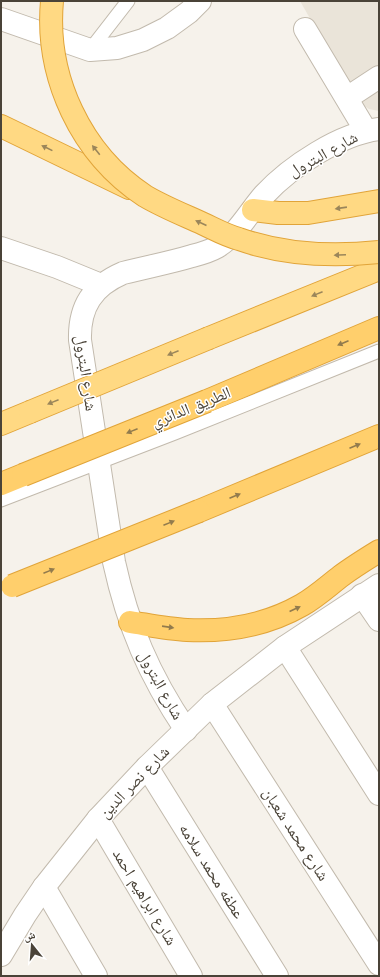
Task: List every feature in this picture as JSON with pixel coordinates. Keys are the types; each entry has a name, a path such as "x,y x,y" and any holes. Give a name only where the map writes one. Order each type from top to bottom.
{"highway":[{"path":"52,1 52,40 56,67 63,92 74,117 88,140 105,161 124,180 145,195"},
{"path":"1,126 145,195 168,208 237,239 261,246 311,254 336,255 379,252"},
{"path":"252,210 278,213 308,213 379,201"},
{"path":"1,424 379,269"},
{"name":"الطريق الدائري","path":"1,484 207,401 379,328"},
{"path":"1,590 199,511 379,436"},
{"path":"130,622 186,630 209,631 256,624 280,616 301,605 322,592 379,550"}],"street":[{"path":"1,18 90,50 117,48 143,40 167,28 200,1"},
{"path":"305,29 347,98 373,130"},
{"path":"347,98 379,77"},
{"name":"شارع البترول","path":"186,730 169,705 141,652 121,592 114,562 80,340 79,328 81,317 85,306 101,285 123,273 201,254 217,247 243,223 252,210 279,180 296,167 337,143 373,130"},
{"path":"1,248 57,267 101,285"},
{"path":"371,590 379,620"},
{"name":"شارع نصر الدين","path":"1,955 44,887 98,819 147,767 212,704 285,647 371,590"},
{"path":"285,647 379,794"},
{"name":"شارع محمد شعبان","path":"212,704 379,964"},
{"name":"عطفه محمد سلامه","path":"147,767 277,976"},
{"name":"شارع ابراهيم احمد","path":"98,819 192,976"},
{"path":"44,887 96,976"}],"lane":[{"path":"90,50 128,1"},
{"path":"1,500 379,351"}],"shaded area":[{"path":"300,1 379,1 379,111 369,109 358,102"}]}
